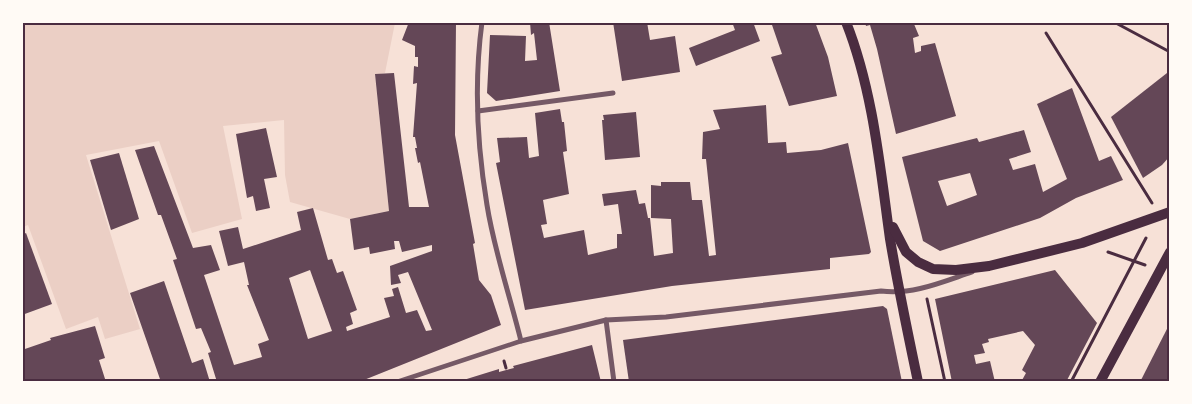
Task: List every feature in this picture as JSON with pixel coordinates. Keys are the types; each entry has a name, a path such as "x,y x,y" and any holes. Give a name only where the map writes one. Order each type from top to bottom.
{"main road":[{"path":"846,22 854,42 868,100 898,293 918,382"},
{"path":"885,205 896,237 906,252 918,262 934,269 956,270 989,266 1082,243 1164,213"},
{"path":"1100,382 1170,252"}],"street":[{"path":"482,22 477,62 478,111 487,205 521,341"},
{"path":"478,111 613,93"},
{"path":"397,382 521,341 606,320 666,317 881,291 898,293 925,288 989,266"},
{"path":"606,320 614,382"}],"path":[{"path":"1114,22 1170,52"},
{"path":"1046,33 1164,213"},
{"path":"1071,382 1135,260"},
{"path":"925,288 944,382"}],"shaded area":[{"path":"23,23 395,23 385,73 375,75 389,211 350,219 290,202 285,175 284,120 223,126 242,219 192,233 159,141 86,155 140,329 105,339 98,317 66,329 28,225 23,227"}],"building":[{"path":"409,22 456,22 455,135 475,243 473,244 479,280 491,295 501,325 359,382 217,382 208,353 211,352 201,328 196,329 173,260 177,259 161,215 158,215 135,150 154,146 193,248 211,245 220,270 204,275 234,365 262,357 258,344 269,340 247,285 249,285 244,262 228,266 219,231 238,227 243,249 301,230 297,212 313,208 328,260 332,259 337,273 343,271 357,310 350,313 353,324 346,327 347,331 390,317 384,298 394,296 392,289 398,287 406,313 417,310 426,331 432,330 408,272 398,275 401,283 391,285 390,266 432,251 432,245 402,252 399,241 394,241 395,249 370,254 369,247 354,250 350,219 389,211 375,74 394,73 409,207 429,207 420,162 418,163 415,148 417,148 415,137 413,137 417,83 413,84 414,66 418,67 418,57 415,57 415,46 402,40","holes":["310,270 332,331 308,339 289,278"]},
{"path":"530,22 549,22 560,91 496,101 487,93 490,35 526,36 525,61 537,60 534,33 531,35"},
{"path":"613,22 647,22 650,40 675,36 680,72 622,81"},
{"path":"732,22 753,22 760,41 696,66 689,48 735,30"},
{"path":"771,22 815,22 828,57 837,96 789,106 771,57 782,54"},
{"path":"865,22 917,22 914,24 919,36 913,38 915,53 921,51 921,46 935,43 956,116 896,134 877,49 870,25 866,26"},
{"path":"1167,73 1170,76 1170,156 1162,165 1143,178 1111,117"},
{"path":"1072,88 1099,161 1111,156 1123,180 1076,198 1040,218 940,251 923,241 902,157 977,138 979,142 1024,130 1031,152 1009,159 1013,170 1035,164 1043,192 1067,179 1037,104","holes":["970,173 977,195 947,206 938,181"]},
{"path":"766,105 768,143 786,142 787,153 821,150 848,143 871,252 869,254 830,258 830,269 672,286 525,310 496,163 500,162 497,138 527,137 529,158 539,156 535,113 560,109 562,122 564,122 567,151 563,152 569,194 543,200 547,224 541,225 544,238 584,230 588,255 617,248 617,234 622,234 618,204 604,206 602,194 636,190 639,204 645,203 648,218 650,218 654,256 673,253 671,219 651,218 651,185 661,186 661,182 690,182 692,200 702,200 709,256 716,255 706,159 702,159 703,132 720,129 713,110"},
{"path":"636,112 640,157 605,160 603,115"},
{"path":"266,128 277,177 264,179 270,208 256,211 253,196 247,198 236,134"},
{"path":"119,153 139,219 111,230 90,160"},
{"path":"26,233 52,304 22,315 22,235"},
{"path":"1055,270 1097,323 1066,382 1021,382 1026,373 1022,370 1035,345 1023,331 988,339 989,342 982,344 985,353 974,355 976,364 990,361 995,382 952,382 935,299"},
{"path":"164,281 192,363 203,359 210,382 161,382 130,293"},
{"path":"883,306 887,309 902,382 629,382 623,340"},
{"path":"1170,323 1170,382 1140,382"},
{"path":"95,326 105,358 99,360 106,382 24,382 22,350 51,340 50,338"},
{"path":"592,345 601,382 457,382 499,369 499,372 514,368 513,366"}]}
